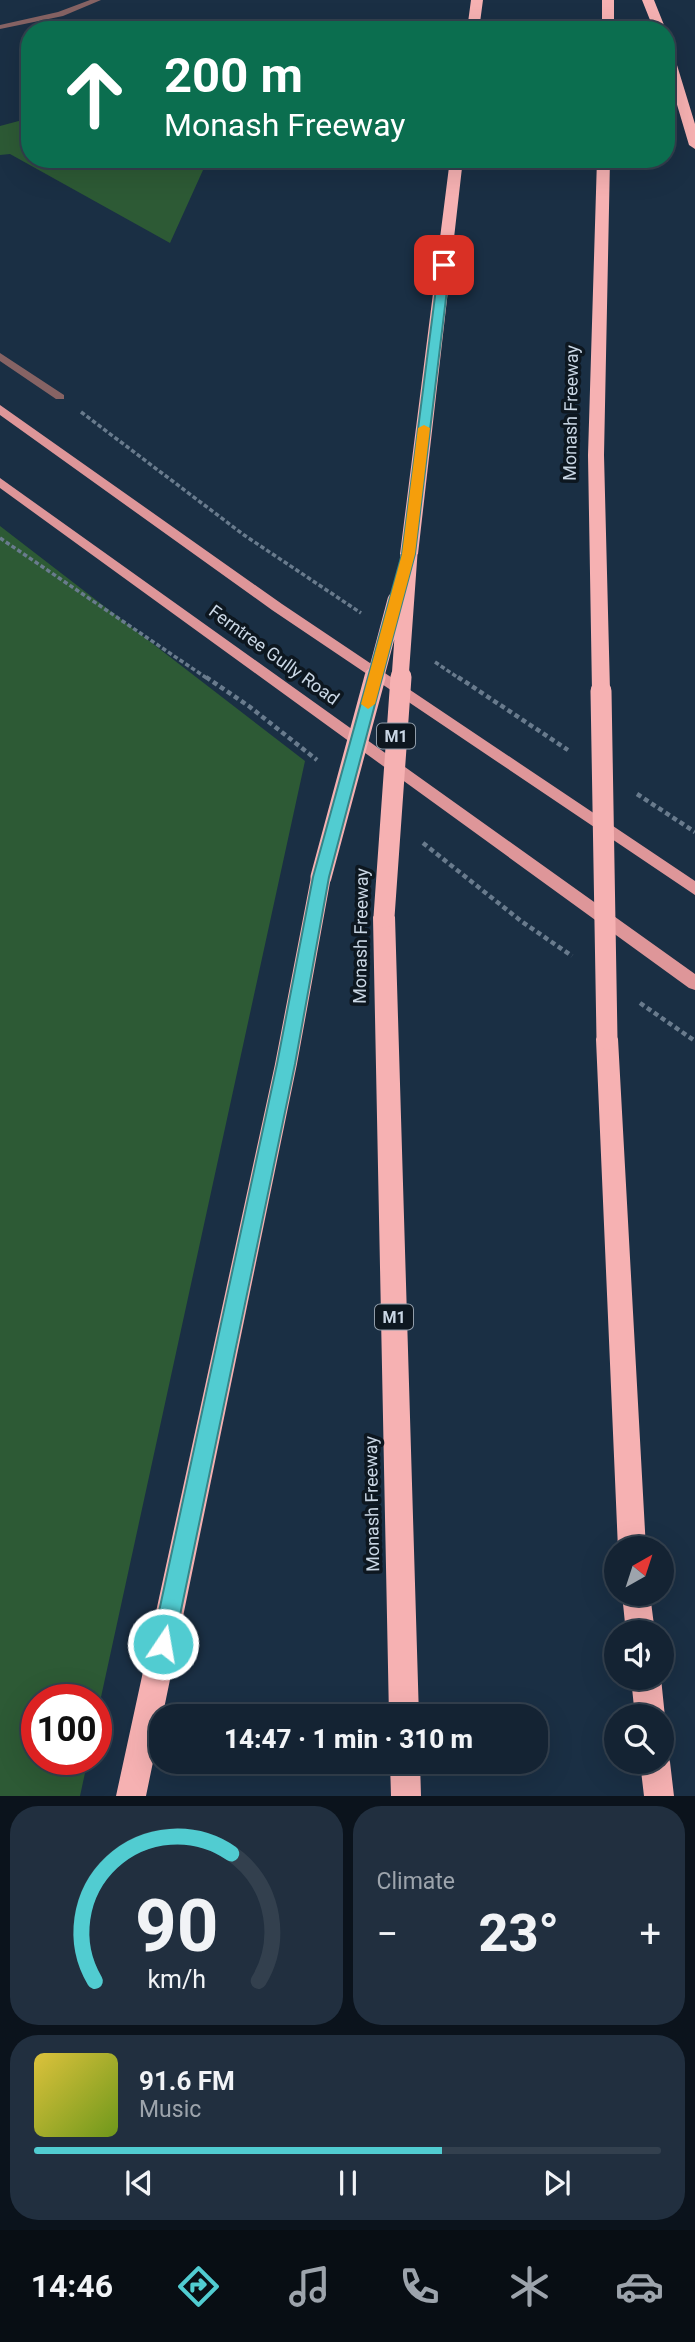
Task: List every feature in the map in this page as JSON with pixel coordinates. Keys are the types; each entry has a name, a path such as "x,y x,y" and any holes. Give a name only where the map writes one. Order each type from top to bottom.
{"highway":[{"path":"474,21 477,0"},
{"path":"607,21 608,0"},
{"path":"648,0 656,21"},
{"path":"675,79 695,145"},
{"name":"Monash Freeway","path":"404,1704 384,917 409,554 456,168"},
{"name":"Monash Freeway","path":"604,168 596,455 607,1039 631,1536"},
{"path":"131,1796 286,1064 321,877 409,554"},
{"path":"405,1774 406,1796"},
{"path":"656,1774 659,1796"}],"main road":[{"path":"0,409 277,607 695,889"},
{"name":"Ferntree Gully Road","path":"0,482 695,983"}],"street":[{"path":"28,21 60,14 97,0"},
{"path":"0,27 21,22"},
{"path":"0,356 60,397"}],"green space":[{"path":"21,120 21,160 10,154 0,155 0,126"},
{"path":"35,168 204,168 170,243"},
{"path":"0,526 305,761 104,1684 21,1684 21,1775 85,1775 80,1796 0,1796"}],"slow traffic":[{"path":"368,704 409,554 424,428"}],"route":[{"path":"163,1644 286,1064 321,877 409,554 444,265"}]}
